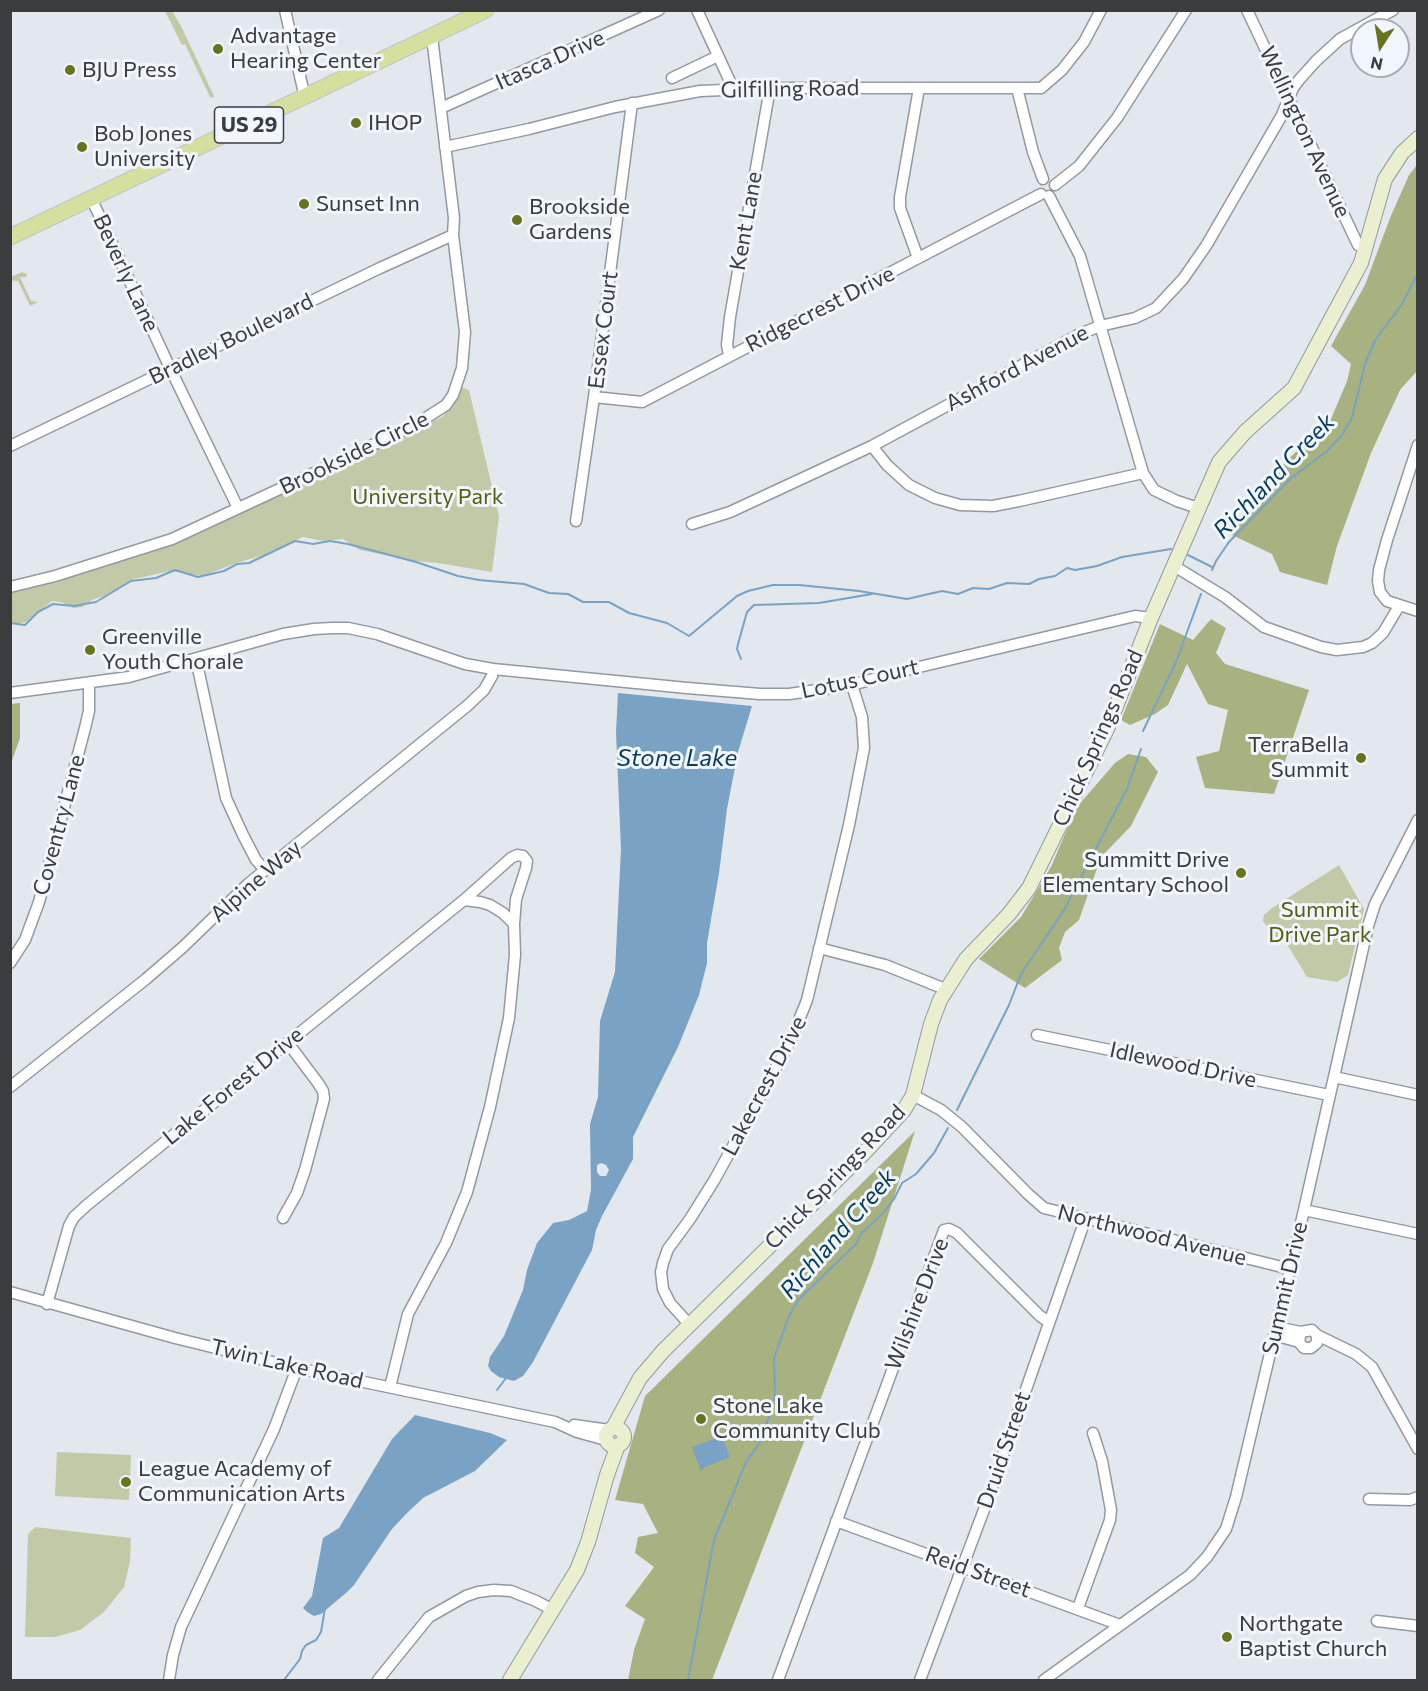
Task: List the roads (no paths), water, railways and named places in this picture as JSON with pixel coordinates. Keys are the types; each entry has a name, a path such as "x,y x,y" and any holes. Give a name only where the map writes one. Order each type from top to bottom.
{"main road":[{"name":"US 29","path":"10,237 92,200 486,10"}],"street":[{"path":"285,10 305,98"},
{"name":"Itasca Drive","path":"441,108 659,10"},
{"path":"697,10 733,88"},
{"name":"Gilfilling Road","path":"445,147 632,103 692,92 733,88 1041,88 1062,70 1084,42 1101,10"},
{"path":"1055,185 1079,166 1117,118 1186,10"},
{"name":"Wellington Avenue","path":"1247,10 1358,245 1366,249"},
{"name":"Ashford Avenue","path":"692,524 730,512 872,446 1080,334 1100,326 1135,318 1148,313 1164,302 1206,246 1282,116 1299,80 1328,49 1350,33 1393,10"},
{"name":"Brookside Circle","path":"10,587 55,576 172,538 418,423 446,405 457,385 464,351 462,295 453,235 432,37"},
{"path":"672,78 718,56"},
{"name":"Kent Lane","path":"729,355 730,317 770,88"},
{"path":"918,258 900,208 900,197 919,88"},
{"path":"1017,88 1043,179"},
{"name":"Essex Court","path":"576,521 632,103"},
{"name":"Chick Springs Road","path":"510,1680 576,1570 588,1542 607,1474 612,1436 626,1412 625,1404 645,1371 688,1324 866,1151 904,1110 913,1095 932,1024 945,989 966,959 1009,914 1029,888 1107,729 1151,618 1219,462 1234,442 1294,387 1351,284 1366,249 1386,179 1402,153 1418,138"},
{"path":"1043,179 1049,179 1055,185 1055,191 1045,195"},
{"path":"1043,179 1038,186 1076,246 1143,473 1154,490 1198,508"},
{"name":"Ridgecrest Drive","path":"594,397 642,402 729,355 1045,195"},
{"name":"Beverly Lane","path":"92,200 238,508"},
{"name":"Bradley Boulevard","path":"10,446 453,235"},
{"path":"1418,445 1379,570 1378,581 1380,592 1387,601 1418,611"},
{"path":"872,446 887,465 909,485 935,498 960,505 993,506 1143,473"},
{"path":"1174,566 1225,597 1264,627 1310,644 1337,650 1357,649 1372,643 1383,633 1400,606"},
{"name":"Lotus Court","path":"10,693 129,677 283,634 314,628 348,628 377,634 465,664 493,669 760,694 797,693 852,685 1135,616 1151,618"},
{"path":"196,659 226,798 256,860 265,870"},
{"name":"Alpine Way","path":"10,1087 146,979 265,870 467,706 484,690 492,676 493,669"},
{"name":"Coventry Lane","path":"10,963 28,934 39,902 89,711 88,682"},
{"name":"Lakecrest Drive","path":"688,1324 670,1303 663,1289 661,1272 663,1263 668,1249 690,1219 714,1179 792,1040 807,1000 849,825 864,748 862,717 852,685"},
{"name":"Summit Drive","path":"1044,1680 1190,1575 1207,1557 1226,1529 1236,1497 1304,1210 1371,915 1418,820"},
{"name":"Lake Forest Drive","path":"47,1304 69,1226 74,1217 465,900 511,858 517,855 523,856 527,861 516,899 515,955 509,1018 483,1135 466,1192 446,1243 408,1314 390,1387"},
{"path":"465,900 490,905 514,924"},
{"path":"819,948 885,965 945,989"},
{"name":"Idlewood Drive","path":"1037,1035 1329,1095"},
{"path":"283,1218 297,1193 306,1170 324,1099 323,1091 318,1083 288,1043"},
{"path":"1334,1077 1418,1095"},
{"name":"Northwood Avenue","path":"913,1095 941,1110 962,1126 1038,1203 1054,1211 1290,1269"},
{"path":"1304,1210 1418,1234"},
{"name":"Druid Street","path":"920,1680 988,1496 1085,1220"},
{"name":"Wilshire Drive","path":"778,1680 944,1230 950,1229 957,1233 1040,1316 1049,1322"},
{"name":"Twin Lake Road","path":"10,1292 175,1338 297,1368 566,1425 579,1425 612,1436"},
{"path":"1275,1331 1300,1337 1312,1330 1316,1341"},
{"path":"1300,1337 1304,1348 1316,1341 1328,1339 1338,1347 1356,1354 1372,1367 1418,1449"},
{"path":"169,1680 172,1655 181,1628 274,1429 297,1368"},
{"path":"1078,1608 1110,1520 1111,1510 1102,1461 1093,1433"},
{"path":"1369,1499 1410,1500 1418,1497"},
{"name":"Reid Street","path":"836,1521 1120,1625"},
{"path":"378,1680 429,1617 466,1596 494,1590 511,1591 553,1610"},
{"path":"1377,1621 1418,1626"}],"water":[{"name":"Stone Lake","path":"618,693 752,706 738,752 727,809 707,943 707,963 699,995 678,1047 633,1137 633,1159 602,1216 596,1230 592,1250 533,1362 523,1376 514,1381 499,1377 491,1371 488,1366 490,1357 504,1336 523,1290 527,1270 537,1243 553,1223 569,1220 587,1211 591,1190 590,1124 598,1097 600,1021 615,972 621,849 616,732","holes":["601,1163 609,1170 606,1176 600,1176 597,1172 597,1165"]},
{"path":"415,1415 490,1433 507,1440 475,1471 423,1498 392,1529 354,1585 321,1614 314,1616 303,1608 312,1596 323,1538 339,1528 392,1439"},
{"path":"722,1436 730,1457 705,1467 701,1471 692,1447"}],"waterway":[{"name":"Richland Creek","path":"1212,570 1229,542 1290,479 1327,451 1342,435 1352,418 1365,364 1375,340 1401,306 1418,273"},
{"path":"10,623 25,625 38,612 53,604 74,606 96,602 131,581 156,578 175,570 198,577 224,571 237,564 249,563 295,541 313,544 330,541 348,544 458,576 524,584 549,593 568,594 583,602 609,602 629,613 667,623 689,636 737,596 773,585 799,585 859,591 907,599 942,591 958,594 973,588 989,589 1007,583 1029,584 1039,579 1055,576 1067,568 1075,570 1097,566 1122,557 1171,549"},
{"path":"1188,555 1212,567"},
{"path":"741,659 737,649 738,644 747,612 754,605 819,603 872,594"},
{"name":"Richland Creek","path":"1143,731 1176,662 1201,594"},
{"name":"Richland Creek","path":"957,1110 1009,1005 1021,974 1064,910 1127,789 1141,749"},
{"name":"Richland Creek","path":"688,1680 714,1540 746,1462 759,1444 770,1414 775,1398 774,1358 789,1316 799,1299 857,1243 860,1235 883,1213 894,1199 902,1183 916,1174 934,1153 948,1128"},
{"path":"497,1390 506,1378"},
{"path":"284,1680 300,1659 306,1645 316,1640 321,1632 325,1608"}],"place":[{"name":"Advantage Hearing Center","path":"218,49"},
{"name":"BJU Press","path":"70,70"},
{"name":"IHOP","path":"356,123"},
{"name":"Bob Jones University","path":"82,147"},
{"name":"Sunset Inn","path":"304,204"},
{"name":"Brookside Gardens","path":"517,220"},
{"name":"Greenville Youth Chorale","path":"90,650"},
{"name":"TerraBella Summit","path":"1361,758"},
{"name":"Summitt Drive Elementary School","path":"1241,873"},
{"name":"Stone Lake Community Club","path":"701,1419"},
{"name":"League Academy of Communication Arts","path":"126,1482"},
{"name":"Northgate Baptist Church","path":"1227,1637"}],"park label":[{"name":"University Park","path":"428,497"},
{"name":"Summit Drive Park","path":"1320,922"}]}
